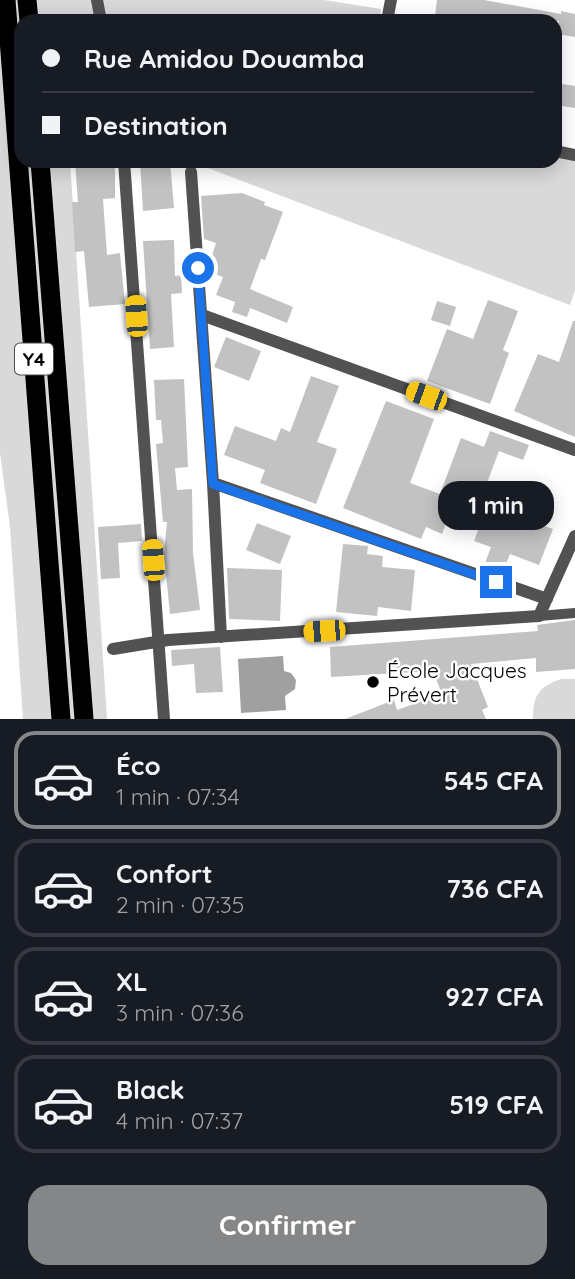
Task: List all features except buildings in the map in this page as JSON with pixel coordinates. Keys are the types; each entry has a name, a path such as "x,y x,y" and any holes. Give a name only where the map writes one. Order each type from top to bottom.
{"highway":[{"name":"Y4","path":"6,0 14,105"},
{"name":"Y4","path":"19,168 61,719"},
{"name":"Y4","path":"41,168 84,719"}],"street":[{"path":"125,168 164,719"},
{"path":"191,172 221,637"},
{"path":"202,315 575,450"},
{"path":"213,484 547,599"},
{"path":"539,616 575,536"},
{"path":"113,649 159,640 575,613"}],"shaded area":[{"path":"0,0 324,0 381,9 381,14 14,14 14,168 70,168 107,719 23,719 10,527 0,453"},
{"path":"562,151 575,153 575,290 570,305 208,168 562,168"},
{"path":"283,656 284,671 291,673 296,680 295,689 285,696 286,710 241,713 238,659"},
{"path":"561,679 575,679 575,719 533,719 538,693 547,685"}],"place":[{"name":"École Jacques Prévert","path":"373,682"}],"route":[{"path":"198,268 213,484 496,582"}]}
